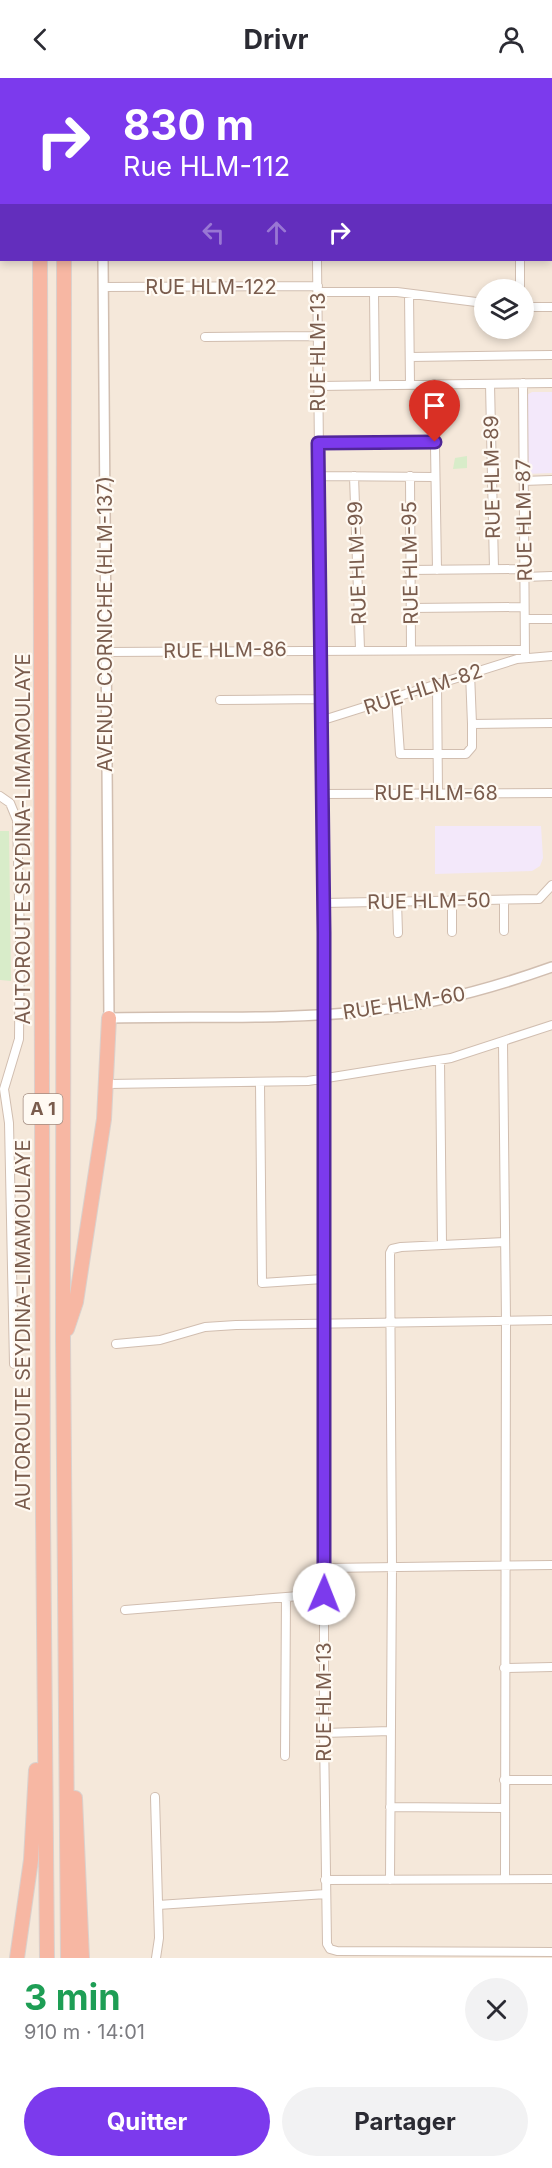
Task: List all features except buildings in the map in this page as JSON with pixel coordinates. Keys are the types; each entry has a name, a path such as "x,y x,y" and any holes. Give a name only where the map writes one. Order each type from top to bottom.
{"highway":[{"name":"AUTOROUTE SEYDINA-LIMAMOULAYE","path":"40,261 44,1730 47,1958"},
{"name":"AUTOROUTE SEYDINA-LIMAMOULAYE","path":"64,261 63,1339 68,1958"},
{"path":"63,1339 76,1302 108,1084 109,1018"},
{"path":"17,1958 31,1860 35,1779 44,1730"},
{"path":"67,1732 77,1823 82,1958"}],"street":[{"name":"AVENUE CORNICHE (HLM-137)","path":"104,261 109,1018"},
{"name":"RUE HLM-13","path":"317,261 320,721 324,903 324,1733 327,1944 330,1949 337,1952 552,1952"},
{"path":"520,261 520,279"},
{"name":"RUE HLM-122","path":"104,287 318,289 409,294 474,302"},
{"path":"374,292 375,386"},
{"path":"409,294 410,385"},
{"path":"534,307 552,307"},
{"path":"205,337 318,336"},
{"path":"410,357 552,355"},
{"name":"RUE HLM-87","path":"523,383 525,653"},
{"path":"319,386 552,383"},
{"path":"434,384 437,570"},
{"name":"RUE HLM-89","path":"490,384 494,569"},
{"path":"318,443 435,442"},
{"path":"319,476 435,477"},
{"name":"RUE HLM-99","path":"354,476 360,649"},
{"name":"RUE HLM-95","path":"410,476 411,650"},
{"path":"523,480 552,480"},
{"path":"409,570 494,569 552,576"},
{"path":"411,608 524,607"},
{"path":"525,619 552,619"},
{"name":"RUE HLM-86","path":"105,652 360,649 525,653 552,656"},
{"name":"RUE HLM-82","path":"320,721 525,653"},
{"path":"396,697 400,754 466,754 471,751 470,673"},
{"path":"437,684 438,793"},
{"path":"220,700 320,699"},
{"path":"472,724 552,723"},
{"path":"552,793 552,801"},
{"name":"RUE HLM-68","path":"321,794 552,793"},
{"path":"0,796 10,803 17,820 20,938 19,1039 2,1089 9,1123 14,1364"},
{"name":"RUE HLM-50","path":"324,903 534,900 543,897 552,885"},
{"path":"504,900 504,931"},
{"path":"452,901 452,932"},
{"path":"397,902 398,933"},
{"name":"RUE HLM-60","path":"109,1018 324,1015 372,1011 435,1000 514,981 552,968"},
{"path":"108,1084 260,1084 324,1078 440,1061 503,1043 552,1025"},
{"path":"503,1043 506,1320 505,1879"},
{"path":"440,1061 442,1244"},
{"path":"260,1084 262,1283 323,1279"},
{"path":"390,1880 392,1568 390,1257 392,1249 442,1244 505,1242"},
{"path":"116,1344 160,1340 205,1327 323,1322 552,1320"},
{"path":"325,1568 552,1565"},
{"path":"125,1610 324,1594"},
{"path":"285,1756 286,1597"},
{"path":"504,1668 552,1666"},
{"path":"324,1733 390,1731"},
{"path":"504,1780 552,1779"},
{"path":"155,1797 158,1905 156,1958"},
{"path":"390,1807 504,1808"},
{"path":"325,1880 552,1879"},
{"path":"158,1905 326,1894"}],"shaded area":[{"path":"0,261 552,261 552,1958 0,1958"},
{"path":"532,392 552,392 552,473 526,474 527,395"},
{"path":"435,826 541,826 543,858 540,866 532,871 435,874"}],"green space":[{"path":"467,456 467,468 453,469 455,458"},
{"path":"0,831 9,831 11,981 0,980"}],"route":[{"path":"324,1594 324,933 318,443 435,442"}]}
